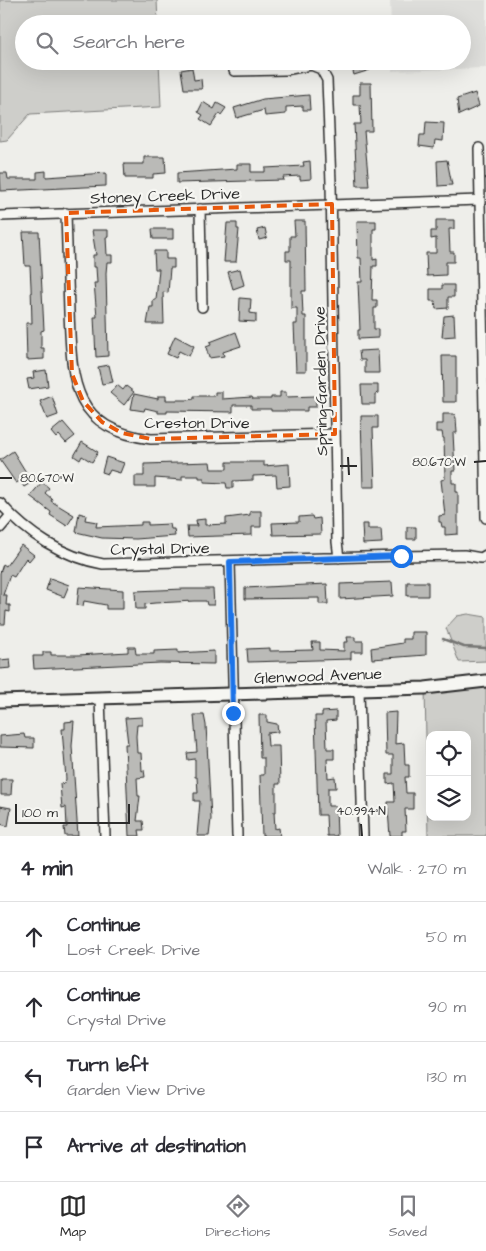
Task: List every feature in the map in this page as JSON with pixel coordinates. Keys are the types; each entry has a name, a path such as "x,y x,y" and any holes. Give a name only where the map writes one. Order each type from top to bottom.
{"street":[{"name":"Spring-Garden Drive","path":"234,71 284,70"},
{"name":"Spring-Garden Drive","path":"320,70 325,74 332,204 335,434 339,558"},
{"path":"479,148 486,518"},
{"name":"Stoney Creek Drive","path":"0,216 480,200"},
{"path":"200,209 202,306"},
{"name":"Creston Drive","path":"66,213 72,374 83,401 102,422 122,433 151,439 335,434"},
{"name":"Crystal Drive","path":"0,503 11,515 51,546 92,562 116,565 464,555 481,558 486,555"},
{"path":"0,528 11,515"},
{"path":"230,562 237,836"},
{"name":"Glenwood Avenue","path":"0,701 425,688 486,681"},
{"path":"359,690 363,836"},
{"path":"100,698 105,836"}],"highlighted area":[{"path":"332,204 335,434 151,439 122,433 102,422 83,401 72,374 66,213"}],"shaded area":[{"path":"0,0 157,0 158,15 15,15 15,70 159,70 161,107 30,114 7,140 0,141"},
{"path":"390,0 486,0 486,68 471,68 471,15 391,15"},
{"path":"392,70 423,70 392,71"},
{"path":"468,614 486,617 486,661 459,662 446,628 457,616"},
{"path":"486,681 486,836 428,836 428,821 471,821 471,731 426,731 426,737 425,688"}],"building":[{"path":"181,70 192,70 194,80 201,79 202,89 184,89"},
{"path":"353,70 370,70 354,75"},
{"path":"360,83 371,83 372,131 364,131 369,186 357,186 354,124 361,124 360,105 353,105 353,95 360,95"},
{"path":"475,93 479,106 459,115 457,99"},
{"path":"309,95 310,110 303,110 303,106 286,107 286,114 265,116 264,110 237,118 234,108 263,99"},
{"path":"203,102 214,109 217,103 226,108 221,115 219,114 211,126 200,119 203,115 198,112"},
{"path":"426,122 444,123 443,141 435,140 434,148 419,146 420,135 425,135"},
{"path":"144,157 165,157 166,173 153,174 153,178 125,178 124,164 144,164"},
{"path":"447,160 452,185 438,186 437,161"},
{"path":"310,161 311,179 300,180 300,176 283,177 284,180 177,183 177,173 237,169 237,164 251,164 251,172 265,172 265,168 304,166 303,162"},
{"path":"46,171 46,177 106,173 106,186 1,191 0,173 7,173 8,179 37,179 37,172"},
{"path":"436,220 454,220 454,229 449,229 450,252 454,252 454,262 446,262 446,275 427,276 426,253 436,253 436,238 431,239 431,231 436,231"},
{"path":"294,221 305,221 306,291 302,291 303,316 306,316 306,371 296,371 294,324 297,324 297,308 291,308 291,260 286,260 286,251 290,251 290,236 295,236"},
{"path":"357,221 376,221 376,229 373,229 373,260 377,259 377,266 373,266 372,300 377,300 377,308 374,308 374,329 378,329 378,338 358,339 358,330 360,330 358,282 362,282 361,258 358,258"},
{"path":"227,223 237,223 237,229 239,229 236,262 224,262"},
{"path":"265,228 267,238 259,240 257,230"},
{"path":"152,229 173,229 173,239 153,239"},
{"path":"92,230 108,230 108,237 106,237 107,255 112,255 112,262 107,262 106,273 108,356 96,357 94,317 97,317 94,283 97,283 96,267 93,267 93,255 96,255"},
{"path":"23,232 39,232 44,330 41,331 41,348 44,348 44,359 27,360 26,323 32,323 31,286 30,266 25,266"},
{"path":"154,251 166,251 166,259 174,259 174,268 170,268 168,293 163,292 164,324 147,324 150,307 153,307 153,300 156,300 159,269 155,269"},
{"path":"240,269 244,285 233,289 228,272"},
{"path":"442,285 454,285 454,297 448,297 448,308 436,309 435,301 430,301 430,289 442,289"},
{"path":"240,298 251,299 250,313 256,314 256,322 239,321"},
{"path":"454,315 455,336 442,337 444,316"},
{"path":"236,332 241,346 223,352 224,356 209,358 206,347 211,345 210,342"},
{"path":"175,336 194,346 189,356 179,351 176,358 167,354"},
{"path":"378,350 379,373 365,373 365,360 360,360 359,351"},
{"path":"442,356 456,356 456,402 443,402"},
{"path":"109,365 113,382 102,384 98,367"},
{"path":"46,370 48,386 29,389 27,379 34,378 33,372"},
{"path":"117,385 123,390 126,386 134,392 124,405 110,393"},
{"path":"361,385 378,385 378,393 375,394 375,404 362,404"},
{"path":"215,392 222,392 222,399 252,397 253,399 271,399 271,397 280,397 280,392 286,392 286,397 316,396 316,407 307,407 307,411 271,411 271,409 251,409 251,405 233,405 233,412 167,411 167,413 158,413 158,411 145,408 144,411 131,409 134,394 158,399 158,396 166,396 166,400 187,400 194,399 194,396 215,396"},
{"path":"52,396 58,415 47,419 40,401"},
{"path":"443,414 454,414 456,418 457,433 453,433 455,471 452,471 452,483 456,483 456,492 458,492 458,534 445,535 445,527 442,527 441,522 439,522 439,516 445,515 441,480 445,479 444,438 442,432 436,432 436,424 443,424"},
{"path":"361,416 378,416 378,428 373,428 375,487 363,487"},
{"path":"63,422 75,436 66,443 59,435 56,438 51,432"},
{"path":"82,442 98,452 92,462 82,456 80,460 74,456"},
{"path":"13,451 32,482 24,487 20,481 16,483 0,460"},
{"path":"106,457 124,463 120,473 110,470 108,474 102,472"},
{"path":"210,462 211,469 227,469 227,462 264,462 264,466 289,464 290,486 277,487 276,475 253,476 253,480 233,481 233,488 227,488 226,483 204,482 204,478 199,478 199,476 182,476 182,480 155,478 155,487 135,487 135,476 144,476 144,464"},
{"path":"42,482 49,488 45,493 52,499 51,501 74,515 67,526 50,515 51,512 30,496"},
{"path":"250,511 261,511 261,527 252,527 252,535 188,537 187,526 197,526 196,520 205,519 205,525 226,524 226,518 250,515"},
{"path":"79,513 86,515 85,520 97,522 96,527 141,525 141,522 148,522 148,525 170,524 171,529 174,529 175,536 136,539 102,538 76,532"},
{"path":"312,516 313,519 320,518 321,534 273,535 272,523 299,522 299,517"},
{"path":"362,524 368,524 368,529 381,529 382,543 363,544"},
{"path":"407,527 416,527 416,539 407,539"},
{"path":"21,545 34,555 29,561 26,558 14,577 10,575 3,595 7,595 6,605 10,605 10,612 6,611 5,624 0,624 0,573 3,564 6,566"},
{"path":"50,578 69,585 64,597 46,590"},
{"path":"392,582 393,596 340,599 340,584"},
{"path":"407,582 428,582 428,596 407,596"},
{"path":"327,584 328,604 319,604 319,598 245,599 245,588"},
{"path":"79,587 123,590 123,609 106,609 106,605 84,601 83,606 77,605"},
{"path":"213,589 214,605 207,605 206,601 155,603 145,604 145,609 136,609 135,591"},
{"path":"411,632 426,632 426,655 372,659 371,648 403,643 403,639 411,639"},
{"path":"347,637 355,637 355,641 363,641 363,652 351,652 351,659 248,662 247,649 270,648 270,651 313,650 312,642 320,642 320,650 344,651 344,642 348,642"},
{"path":"128,647 135,647 136,654 154,654 154,651 178,650 178,653 214,651 214,664 160,663 34,669 33,656 43,656 43,652 51,652 51,655 78,655 128,652"},
{"path":"10,659 11,668 0,669 0,660"},
{"path":"336,711 336,720 326,721 327,749 334,749 334,759 327,759 328,778 335,777 336,788 328,788 328,806 336,806 337,836 327,836 326,815 318,815 315,716 322,716 322,712"},
{"path":"396,712 395,744 404,743 405,765 409,765 409,777 405,777 406,793 413,793 413,809 405,809 406,831 402,831 402,836 390,836 388,802 395,802 394,783 387,784 387,774 393,774 393,755 386,755 385,713"},
{"path":"194,715 204,715 206,725 211,819 209,836 197,836 200,801 194,801 194,793 198,793 197,777 195,777 195,759 188,760 187,753 197,752"},
{"path":"259,715 267,715 267,722 277,724 278,732 267,733 268,746 279,746 280,784 276,784 276,812 274,812 275,829 279,828 280,836 262,836 260,775 264,775 264,758 260,758"},
{"path":"142,717 142,725 137,725 136,736 137,753 141,753 142,771 144,770 145,777 137,778 138,796 140,796 137,821 143,821 144,830 139,830 140,836 129,836 125,744 128,744 125,718"},
{"path":"74,721 72,746 78,836 65,836 64,827 67,827 66,807 62,808 60,784 65,783 66,779 62,729 65,729 65,722"},
{"path":"24,734 25,738 34,738 34,748 0,747 0,736"},
{"path":"1,779 12,779 11,795 1,795"},
{"path":"0,806 11,808 8,826 0,824"}],"waterway":[{"path":"443,639 464,647 486,648"}],"route":[{"path":"233,713 230,562 401,556"}]}
